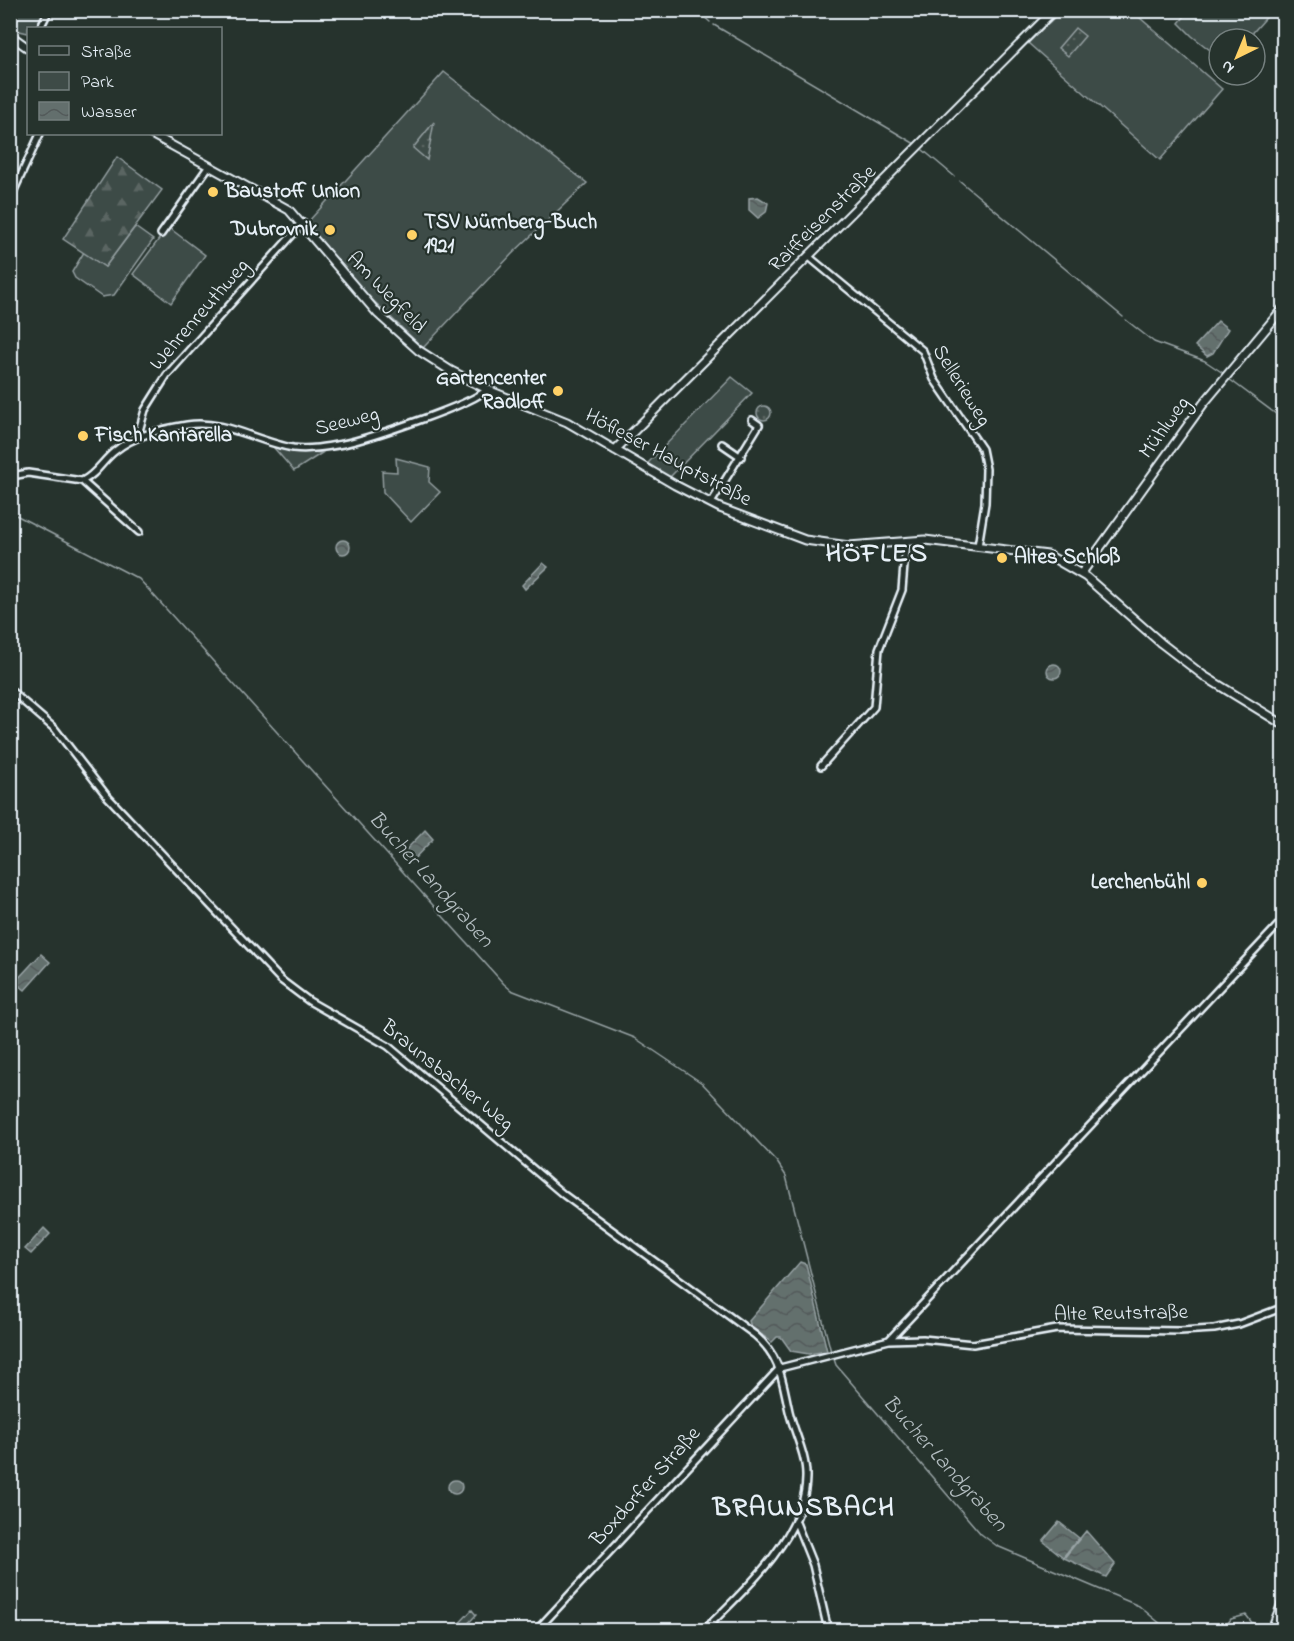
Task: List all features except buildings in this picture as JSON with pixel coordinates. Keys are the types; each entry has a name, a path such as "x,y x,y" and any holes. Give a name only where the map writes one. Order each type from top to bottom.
{"main road":[{"path":"1272,1630 1284,1600"}],"street":[{"path":"41,27 50,10"},
{"name":"Raiffeisenstraße","path":"615,450 1054,10"},
{"path":"10,35 27,45"},
{"path":"10,40 27,46"},
{"path":"10,199 40,135"},
{"name":"Am Wegfeld","path":"153,135 280,204 303,224 350,284 400,335 438,364 486,389"},
{"path":"161,234 209,166"},
{"name":"Wehrenreuthweg","path":"137,438 145,410 167,375 303,224"},
{"name":"Sellerieweg","path":"808,256 922,351 934,379 982,449 986,469 986,503 978,546"},
{"name":"Mühlweg","path":"1081,574 1204,403 1284,307"},
{"name":"Seeweg","path":"82,481 88,478 115,451 137,438 201,423 232,429 294,448 320,448 345,443 474,399 486,389"},
{"name":"Höfleser Hauptstraße","path":"486,389 563,420 711,503 767,527 815,542 859,546 925,540 1044,554 1081,574 1189,665 1243,702 1284,724"},
{"path":"711,503 759,425 753,420"},
{"path":"722,444 741,457"},
{"path":"10,467 11,485"},
{"path":"12,476 28,473 82,481 139,532"},
{"path":"821,766 874,707 879,650 902,590 906,541"},
{"path":"10,560 10,575"},
{"name":"Braunsbacher Weg","path":"10,690 55,729 107,796 281,980 309,1001 394,1050 564,1195 759,1339 772,1352 780,1368 807,1476 795,1520 768,1562 704,1630"},
{"path":"890,1340 1284,919"},
{"name":"Alte Reutstraße","path":"780,1368 890,1340 924,1339 973,1344 1073,1328 1148,1331 1214,1329 1239,1324 1284,1307"},
{"name":"Boxdorfer Straße","path":"537,1630 780,1368"},
{"path":"795,1520 813,1565 828,1630"}],"green space":[{"path":"11,10 44,10 36,27 27,27 27,33 11,29"},
{"path":"1190,10 1272,10 1258,27 1207,27 1207,48 1179,23"},
{"path":"1061,11 1132,11 1207,76 1207,87 1222,89 1160,160 1028,43"},
{"path":"1075,28 1085,36 1068,56 1058,48"},
{"name":"TSV Nürnberg-Buch 1921","path":"444,72 587,183 512,254 423,348 360,288 307,223"},
{"path":"434,122 427,160 413,148"},
{"path":"117,157 162,190 105,267 63,239"},
{"path":"135,227 153,240 114,295 102,297 75,278 72,272 84,252 105,267"},
{"path":"168,227 205,255 171,303 133,274"},
{"path":"732,377 752,393 669,478 647,464"},
{"path":"761,406 767,406 771,413 767,420 761,420 757,416 757,410"},
{"path":"274,448 322,453 294,471"},
{"path":"396,458 430,467 429,482 440,492 411,522 383,492 382,471 397,472"},
{"path":"472,1610 476,1615 462,1630 453,1630"}],"water":[{"path":"758,197 768,203 766,212 758,218 749,210 749,198"},
{"path":"1218,321 1228,329 1213,353 1207,356 1195,346"},
{"path":"340,540 346,540 350,547 346,554 340,554 336,550 336,544"},
{"path":"543,563 548,567 525,589 522,585"},
{"path":"1054,664 1059,666 1061,671 1059,676 1054,678 1049,676 1047,671 1049,666"},
{"path":"425,830 433,839 410,863 401,855"},
{"path":"41,954 50,962 25,990 15,982"},
{"path":"44,1228 50,1234 31,1254 25,1249"},
{"path":"800,1262 806,1264 827,1351 809,1354 791,1351 781,1337 777,1337 772,1342 751,1327 749,1321"},
{"path":"455,1480 460,1482 462,1487 460,1492 455,1494 450,1492 448,1487 450,1482"},
{"path":"1059,1522 1079,1538 1063,1557 1043,1541"},
{"path":"1086,1531 1115,1564 1106,1577 1064,1558"}],"waterway":[{"path":"696,10 710,22"},
{"path":"714,25 915,144"},
{"path":"923,150 954,176"},
{"path":"960,181 1123,317"},
{"path":"1126,320 1154,342 1205,361 1223,373"},
{"path":"1229,379 1284,420"},
{"name":"Bucher Landgraben","path":"10,512 139,579 511,990 635,1038 702,1083 777,1162 786,1176 831,1352"},
{"name":"Bucher Landgraben","path":"833,1356 836,1365 981,1534 997,1546 1139,1606 1168,1630"},
{"path":"1223,1630 1231,1619 1246,1615 1253,1624 1252,1629 1247,1630"}],"place":[{"name":"Baustoff Union","path":"213,192"},
{"name":"Dubrovnik","path":"330,230"},
{"name":"TSV Nürnberg-Buch 1921","path":"412,235"},
{"name":"Gartencenter Radloff","path":"558,391"},
{"name":"Fisch Kantarella","path":"83,436"},
{"name":"Altes Schloß","path":"1002,558"},
{"name":"Lerchenbühl","path":"1202,883"}],"district":[{"name":"HÖFLES","path":"877,554"},
{"name":"BRAUNSBACH","path":"804,1508"}]}
